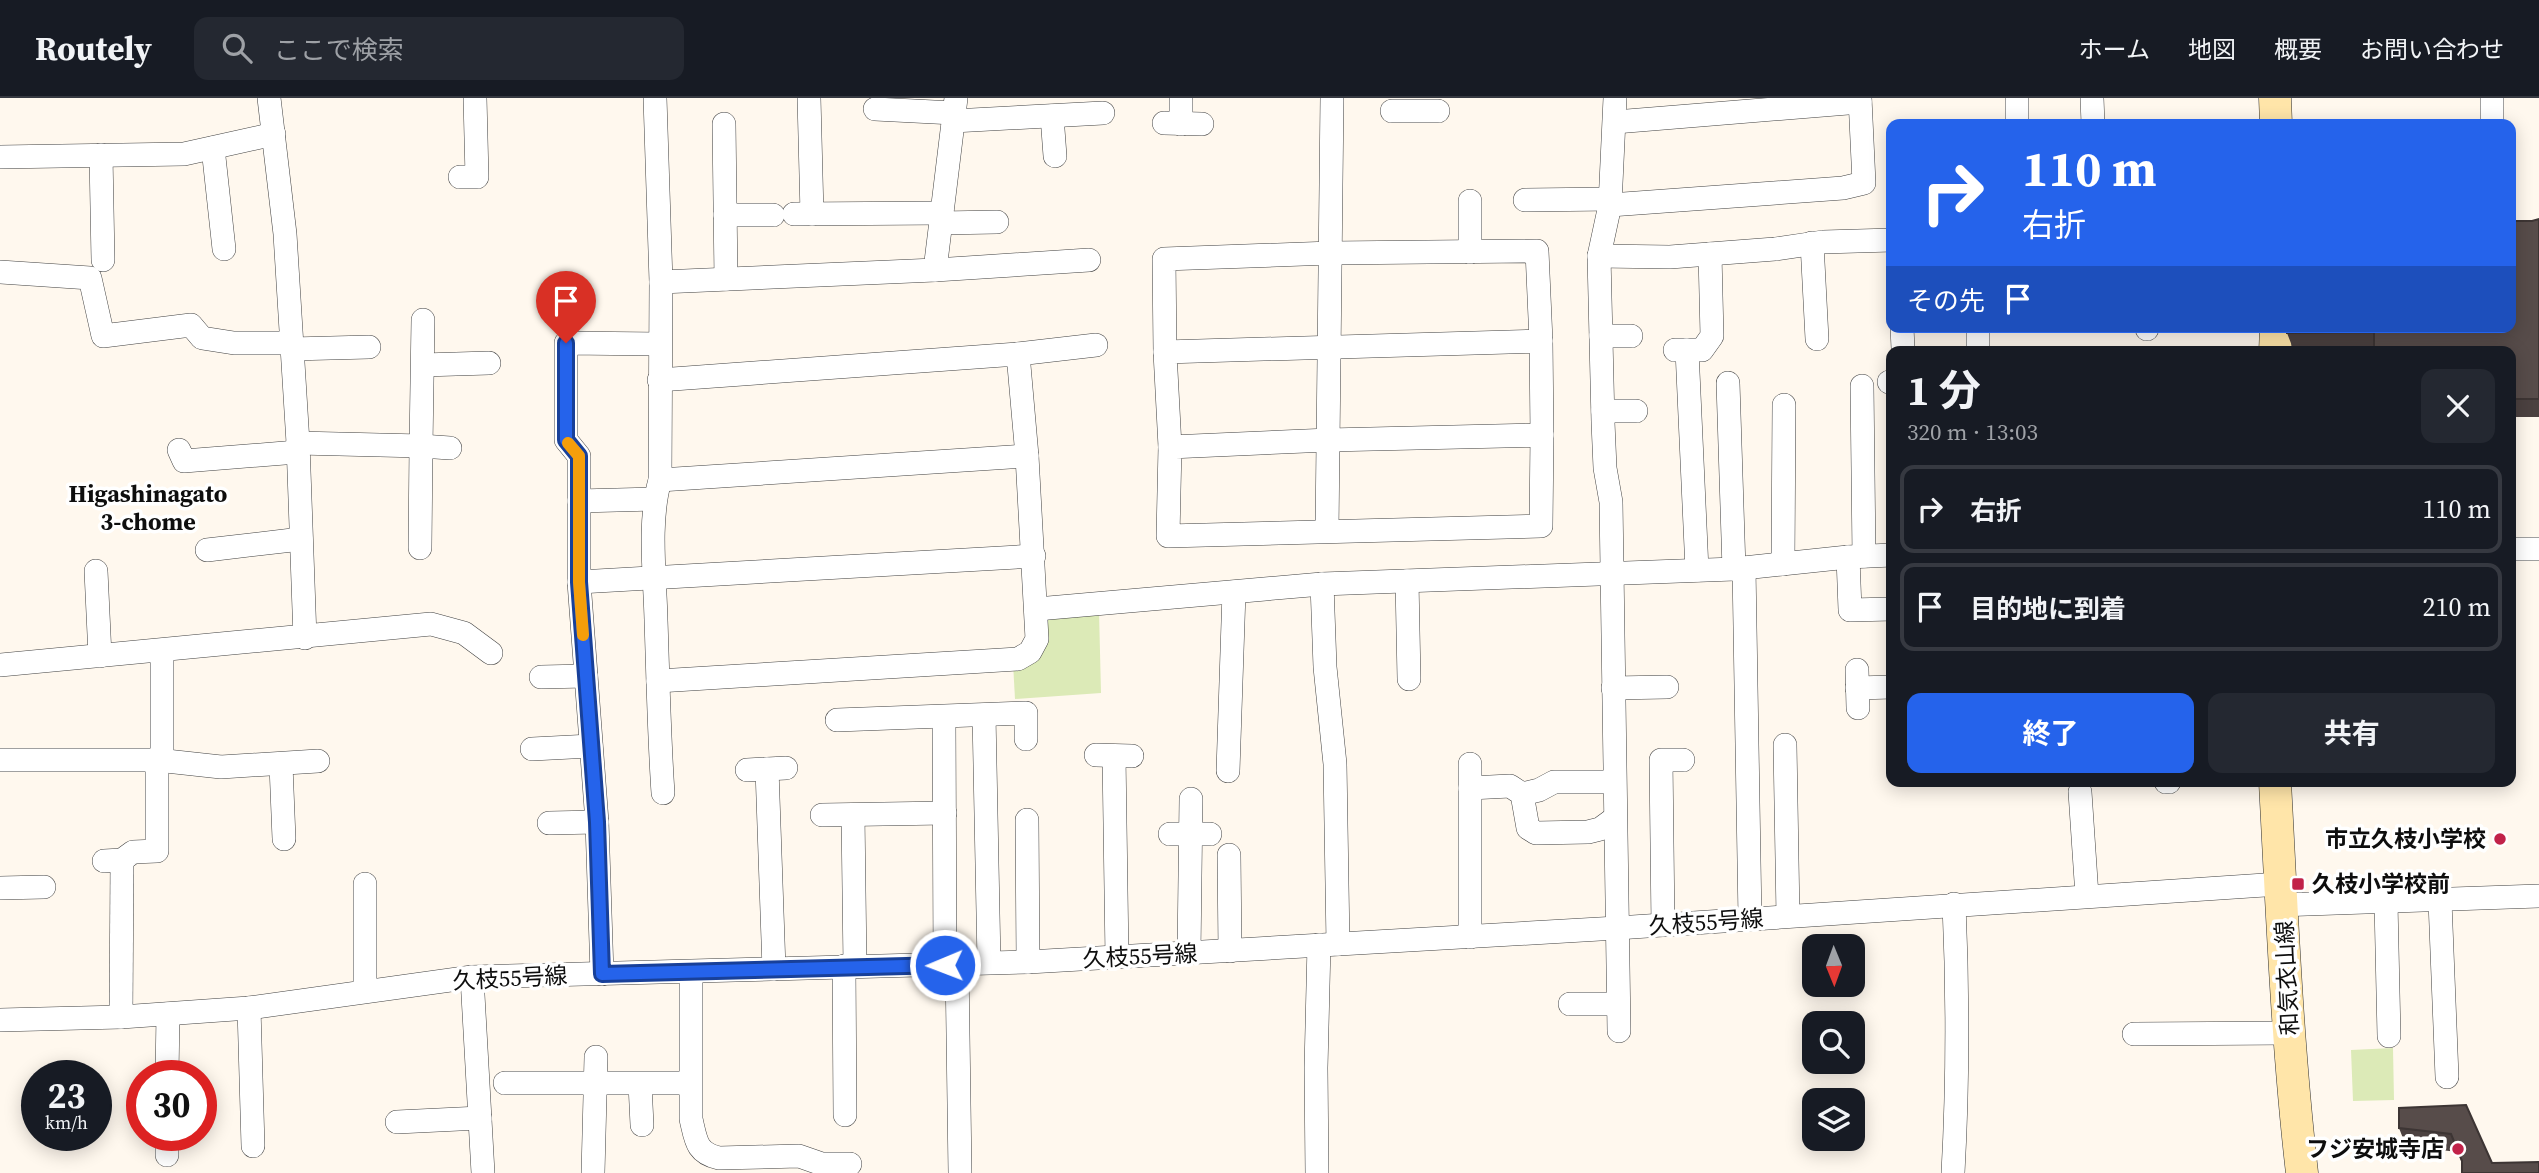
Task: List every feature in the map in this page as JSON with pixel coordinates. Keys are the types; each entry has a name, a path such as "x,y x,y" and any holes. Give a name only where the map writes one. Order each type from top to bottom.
{"main road":[{"path":"2275,98 2276,119"},
{"name":"和気衣山線","path":"2275,787 2290,1033 2302,1173"}],"street":[{"path":"269,98 285,234 298,447 304,638"},
{"path":"460,177 477,177 475,98"},
{"path":"655,98 661,282 655,579 658,730 663,793"},
{"path":"793,214 809,98"},
{"path":"1181,98 1182,124"},
{"path":"1327,531 1332,98"},
{"path":"1615,98 1610,202 1599,256 1605,468 1611,502 1619,1031"},
{"path":"2017,98 2017,119"},
{"path":"2092,98 2093,119"},
{"path":"2492,98 2492,119"},
{"path":"1525,200 1610,202 1843,188 1864,183 1860,100 1615,122"},
{"path":"1406,107 1438,111"},
{"path":"875,109 955,111 989,108 1052,116 1103,115"},
{"path":"935,270 955,111"},
{"path":"1052,116 1055,156"},
{"path":"724,124 726,279"},
{"path":"0,157 184,154 274,134"},
{"path":"213,148 224,248"},
{"path":"101,155 103,260"},
{"path":"1470,201 1470,252"},
{"path":"725,215 793,214 997,222"},
{"path":"1599,256 1710,254 1812,243 1886,240"},
{"path":"1812,243 1817,340"},
{"path":"1537,251 1541,341 1541,526 1168,536 1170,447 1164,259 1331,253 1470,252 1537,251"},
{"path":"1697,570 1679,350 1702,350 1712,336 1710,254"},
{"path":"661,282 1090,260"},
{"path":"0,272 90,278 103,336 191,325 202,338 233,343 369,347"},
{"path":"420,548 423,320"},
{"path":"1601,336 1631,336"},
{"path":"1165,352 1541,341"},
{"path":"602,974 597,822 579,582 579,456 566,440 566,343 659,344"},
{"path":"659,380 1018,354 1096,345"},
{"path":"658,681 1018,659 1030,652 1037,639 1037,609 1018,354"},
{"path":"423,366 489,363"},
{"path":"1728,383 1739,568 1750,919"},
{"path":"1862,386 1856,556 1850,610 1886,609"},
{"path":"1783,564 1784,405"},
{"path":"1603,411 1636,411"},
{"path":"1170,447 1542,435"},
{"path":"179,450 184,461 298,447 450,448"},
{"path":"579,501 657,490 1027,456"},
{"path":"207,550 301,540"},
{"path":"2516,549 2539,549"},
{"path":"1037,609 1321,584 1739,568 1886,555"},
{"path":"579,582 1034,556"},
{"path":"96,571 100,656"},
{"path":"1407,581 1409,679"},
{"path":"1317,1173 1315,1068 1329,945 1335,764 1325,667 1321,584"},
{"path":"1228,771 1234,592"},
{"path":"0,665 431,624 464,632 491,653"},
{"path":"121,1017 113,861 133,852 157,851 162,651"},
{"path":"541,677 586,676"},
{"path":"1613,688 1667,687"},
{"path":"1857,689 1886,687"},
{"path":"836,720 1026,713 1026,739"},
{"path":"984,715 989,962"},
{"path":"944,717 945,813 960,1173"},
{"path":"532,749 592,746"},
{"path":"1785,746 1788,916"},
{"path":"1114,755 1124,833 1116,957"},
{"path":"0,760 160,760 221,768 318,761"},
{"path":"1663,925 1661,760 1683,760"},
{"path":"1470,764 1471,937"},
{"path":"281,765 284,839"},
{"path":"766,769 774,969"},
{"path":"1522,794 1539,790 1554,782 1614,782"},
{"path":"1470,788 1510,786 1522,794 1528,828 1536,833 1588,832 1600,829 1615,818"},
{"path":"2080,792 2087,896"},
{"path":"1189,953 1191,799"},
{"path":"822,815 945,813"},
{"path":"845,1115 853,814"},
{"path":"1027,820 1028,962"},
{"path":"549,824 597,822"},
{"path":"1229,855 1230,951"},
{"path":"365,884 365,991"},
{"path":"0,888 44,887"},
{"name":"久枝55号線","path":"0,1020 121,1017 249,1008 472,977 1028,962 1617,928 2087,896 2281,895 2386,903 2539,896"},
{"path":"2440,901 2453,1009 2444,1077"},
{"path":"2386,903 2389,1036"},
{"path":"1953,1173 1958,1057 1954,904"},
{"path":"691,972 691,1119 697,1143 706,1155 734,1165 799,1156 822,1169 850,1164"},
{"path":"472,977 483,1173"},
{"path":"1570,1004 1618,1004"},
{"path":"249,1008 253,1146"},
{"path":"167,1060 168,1014"},
{"path":"2134,1034 2290,1033"},
{"path":"593,1173 596,1056"},
{"path":"505,1083 690,1083"},
{"path":"640,1084 642,1125"},
{"path":"397,1122 480,1118"}],"green space":[{"path":"1099,611 1101,693 1015,699 1013,663 1042,617"},
{"path":"2393,1048 2394,1100 2353,1101 2351,1050"}],"building":[{"path":"2539,219 2539,399 2516,399 2516,346 2374,346 2374,333 2516,333 2516,221"},
{"path":"2466,1105 2492,1163 2539,1162 2539,1173 2462,1173 2462,1161 2451,1134 2399,1128 2399,1108"}],"slow traffic":[{"path":"568,443 579,456 579,582 583,635"}],"place":[{"name":"市立久枝小学校","path":"2500,839"},
{"name":"久枝小学校前","path":"2298,884"},
{"name":"フジ安城寺店","path":"2458,1149"}],"district":[{"name":"Higashinagato 3-chome","path":"148,508"}],"route":[{"path":"566,343 566,440 579,456 579,582 597,822 602,974 945,965"}]}
